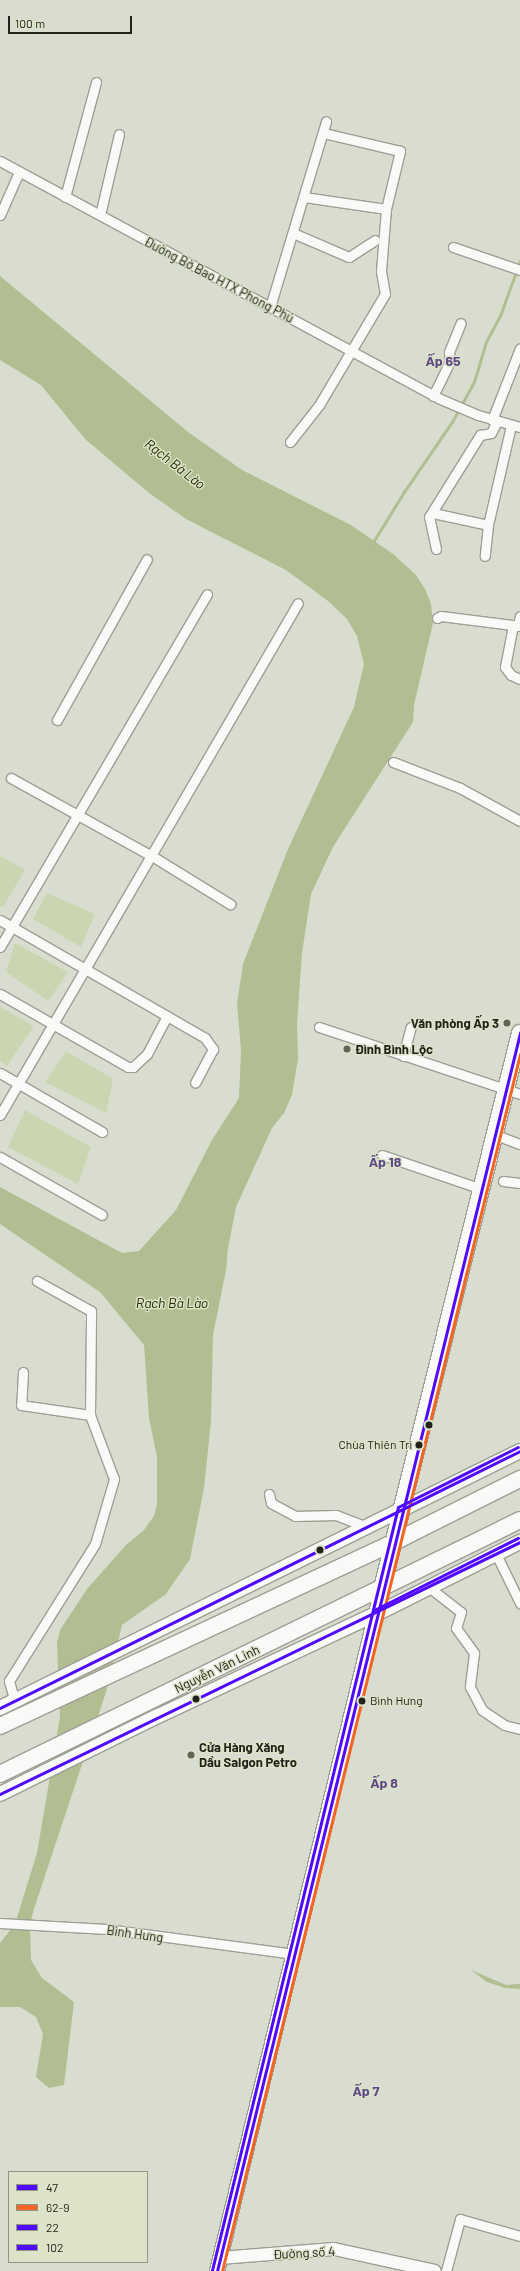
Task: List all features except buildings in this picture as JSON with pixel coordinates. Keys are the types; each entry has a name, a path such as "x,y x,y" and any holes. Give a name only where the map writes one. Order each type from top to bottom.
{"highway":[{"path":"382,1588 403,1509 482,1188 496,1135 513,1092 520,1033"},
{"path":"0,1726 129,1664 394,1542 520,1479"},
{"name":"Nguyễn Văn Linh","path":"0,1774 520,1520"}],"main road":[{"path":"0,1708 15,1702 520,1451"},
{"name":"Nguyễn Văn Linh","path":"0,1794 156,1717 430,1588 520,1542"},
{"path":"218,2264 382,1588"},
{"path":"148,1702 156,1717"}],"street":[{"path":"65,196 96,82"},
{"path":"270,307 326,121"},
{"path":"290,442 319,405 385,294 381,271 386,209 400,150 323,133"},
{"path":"100,215 119,134"},
{"name":"Đường Bờ Bao HTX Phong Phú","path":"0,161 436,397 478,415 494,420"},
{"path":"0,215 19,172"},
{"path":"304,197 386,209"},
{"path":"293,233 349,257 375,240"},
{"path":"453,247 520,270"},
{"path":"436,397 450,361 449,352 461,323"},
{"path":"436,549 429,517 433,513 480,435 491,433 494,420 520,348"},
{"path":"485,556 488,525 516,426 494,420"},
{"path":"433,513 488,525"},
{"path":"56,720 147,559"},
{"path":"0,947 207,594"},
{"path":"0,1115 53,1022 87,970 298,603"},
{"path":"437,618 441,616 517,625"},
{"path":"520,616 505,667 511,675 520,679"},
{"path":"393,762 460,788 520,821"},
{"path":"11,778 152,856 230,904"},
{"path":"0,920 205,1038 213,1050 195,1083"},
{"path":"0,994 53,1022 128,1067 133,1067 148,1054 167,1016"},
{"path":"319,1027 513,1092"},
{"path":"403,1056 411,1027"},
{"path":"0,1073 102,1132"},
{"path":"496,1135 520,1144"},
{"path":"382,1155 482,1188"},
{"path":"0,1157 102,1215"},
{"path":"503,1181 520,1183"},
{"path":"15,1702 8,1681 95,1544 114,1479 90,1415 91,1311 37,1281"},
{"path":"23,1372 20,1405 90,1415"},
{"path":"268,1494 270,1502 295,1516 336,1515 369,1527"},
{"path":"496,1554 520,1602"},
{"path":"430,1588 461,1612 456,1628 474,1652 470,1687 482,1710 504,1725 520,1729"},
{"name":"Bình Hưng","path":"0,1923 97,1929 294,1954"},
{"path":"446,2271 460,2220 520,2236"},
{"name":"Đường số 4","path":"218,2264 334,2249 434,2271"}],"shaded area":[{"path":"0,856 25,870 3,907 0,906"},
{"path":"47,893 95,914 81,947 33,919"},
{"path":"15,943 68,972 48,1001 6,972"},
{"path":"0,1007 34,1026 7,1066 0,1061"},
{"path":"66,1051 113,1079 106,1113 45,1082"},
{"path":"25,1110 91,1147 78,1184 8,1147"}],"water":[{"name":"Rạch Bà Lào","path":"0,276 188,432 242,470 351,525 393,554 416,575 425,589 431,604 433,623 414,705 413,722 333,847 311,894 302,953 297,1023 298,1059 292,1095 284,1113 272,1128 236,1207 228,1248 226,1270 213,1335 211,1421 204,1488 190,1559 166,1594 122,1625 106,1692 33,1912 30,1925 31,1960 42,1978 74,2002 64,2085 49,2088 36,2077 43,2034 36,2017 20,2007 0,2007 0,1943 15,1924 37,1853 60,1717 57,1643 60,1630 87,1589 126,1545 144,1530 154,1516 157,1504 157,1457 149,1418 144,1345 100,1292 0,1224 0,1187 122,1253 139,1251 176,1210 212,1140 239,1098 241,1050 237,1003 243,964 288,849 354,707 364,664 357,636 347,619 328,601 286,570 186,519 149,493 85,439 41,385 0,360"},
{"path":"471,1970 506,1985 520,1984 520,1989 505,1988 487,1982"}],"waterway":[{"path":"372,544 404,492 452,422 474,382 486,342 500,316 520,261"}],"transit line":[{"name":"47","path":"217,2271 520,1033"},
{"name":"62-9","path":"222,2271 520,1054"},
{"name":"22","path":"212,2270 398,1507 518,1447"},
{"name":"102","path":"0,1708 520,1451"},
{"name":"22","path":"374,1610 518,1538"},
{"name":"102","path":"0,1794 520,1542"}],"place":[{"name":"Văn phòng Ấp 3","path":"507,1023"},
{"name":"Đình Bình Lộc","path":"347,1049"},
{"name":"Chùa Thiên Trì","path":"419,1445"},
{"name":"Bình Hưng","path":"362,1701"},
{"name":"Cửa Hàng Xăng Dầu Saigon Petro","path":"191,1755"}],"district":[{"name":"Ấp 65","path":"443,361"},
{"name":"Ấp 18","path":"385,1162"},
{"name":"Ấp 8","path":"384,1783"},
{"name":"Ấp 7","path":"366,2091"}]}
